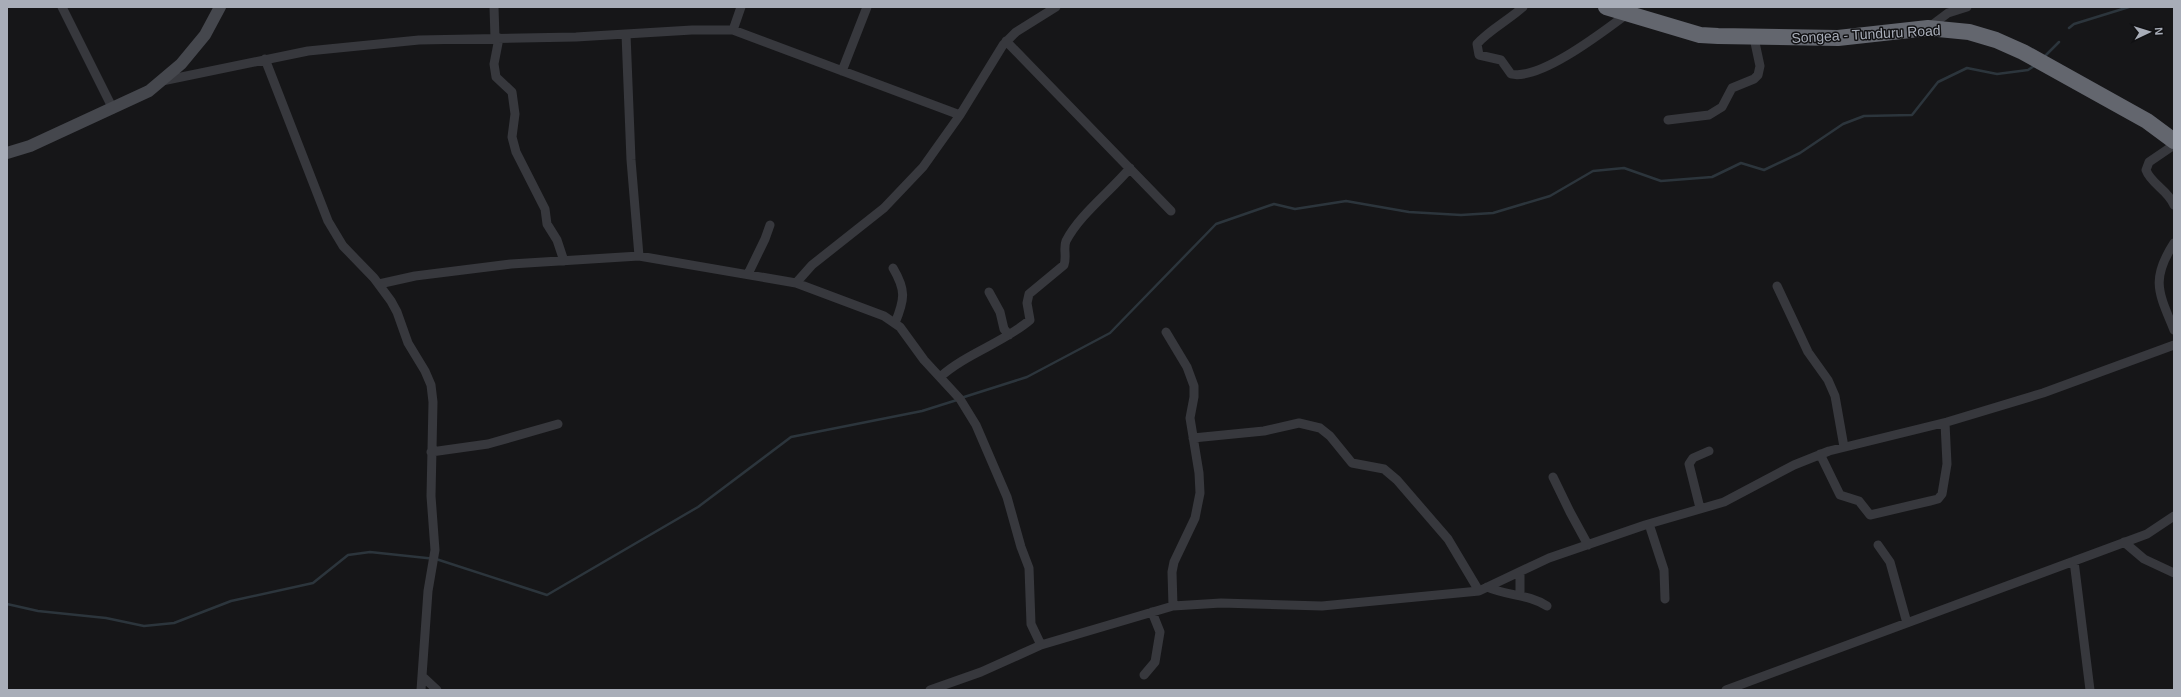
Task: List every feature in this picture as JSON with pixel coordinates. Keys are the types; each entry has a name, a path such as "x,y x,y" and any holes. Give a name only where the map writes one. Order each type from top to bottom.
{"highway":[{"name":"Songea - Tunduru Road","path":"1606,7 1700,35 1754,38 1838,38 1928,28 1969,32 1996,40 2023,52 2147,121 2174,141"}],"street":[{"path":"62,7 113,108"},
{"path":"7,153 30,146 149,91 181,64 201,40 220,7"},
{"path":"494,7 497,38 495,71 499,81 512,92 515,114 512,137 516,152 545,209 547,224 557,240 564,261"},
{"path":"732,30 741,7"},
{"path":"842,72 867,7"},
{"path":"796,283 812,265 884,208 923,167 960,115 1006,41 1016,32 1056,7"},
{"path":"1523,7 1507,22 1483,38 1477,48 1479,55 1500,60 1509,72 1515,75 1532,73 1552,64 1598,35 1627,14"},
{"path":"1928,28 1948,13 1967,7"},
{"path":"162,81 308,51 419,40 626,34 692,30 732,30 779,46 842,72 960,115"},
{"path":"626,34 631,160 639,256"},
{"path":"1668,120 1710,115 1722,107 1732,88 1754,79 1758,75 1760,66 1754,38"},
{"path":"1006,41 1171,211"},
{"path":"265,59 328,221 343,246 379,284 397,312 408,343 425,371 431,386 433,402 431,496 435,550 431,566 424,621 420,690"},
{"path":"2174,145 2149,162 2146,170 2150,178 2168,194 2174,205"},
{"path":"940,377 952,366 1009,335 1030,320 1027,302 1029,294 1064,265 1066,240 1090,209 1113,188 1130,168"},
{"path":"748,274 770,225"},
{"path":"2174,243 2159,270 2158,282 2162,301 2174,330"},
{"path":"379,284 415,276 511,264 639,256 796,283 870,309 895,323 924,360 960,399 976,425 1007,496 1030,571 1031,624 1041,645"},
{"path":"893,268 900,279 904,296 895,323"},
{"path":"1776,286 1808,352 1828,380 1835,396 1844,447"},
{"path":"989,292 1000,312 1004,329 1009,335"},
{"path":"1166,332 1187,367 1194,386 1194,396 1190,418 1194,438 1200,494 1195,518 1174,562 1172,572 1173,606"},
{"path":"1483,589 1549,558 1649,524 1724,502 1794,465 1820,454 1945,423 2043,393 2174,345"},
{"path":"1194,438 1264,431 1299,423 1320,428 1330,436 1352,463 1384,470 1397,480 1448,539 1483,589"},
{"path":"1820,454 1840,495 1859,501 1870,516 1913,506 1938,499 1945,487 1947,464 1945,423"},
{"path":"431,452 488,444 558,424"},
{"path":"1700,508 1689,464 1693,458 1709,451"},
{"path":"1553,476 1570,512 1588,544"},
{"path":"1726,690 2124,542 2156,529 2174,516"},
{"path":"1649,524 1665,574 1665,599"},
{"path":"2124,542 2144,559 2174,573"},
{"path":"1878,545 1890,562 1907,623"},
{"path":"2074,561 2090,690"},
{"path":"1520,572 1520,595"},
{"path":"930,690 981,672 1041,645 1173,606 1228,603 1322,606 1483,589 1533,598 1547,606"},
{"path":"1144,675 1155,662 1160,632 1152,612"},
{"path":"422,676 437,690"}],"waterway":[{"path":"2069,28 2074,24 2129,7"},
{"path":"2044,57 2059,42"},
{"path":"961,398 1027,377 1110,333 1216,224 1274,204 1295,209 1346,201 1409,212 1461,215 1493,213 1550,196 1593,171 1624,168 1661,181 1712,177 1741,163 1764,170 1800,153 1843,124 1864,116 1912,115 1938,82 1967,68 1997,74 2028,70 2034,66"},
{"path":"7,604 38,611 106,618 144,626 174,623 231,601 313,583 348,555 370,552 436,559 547,595 698,507 791,437 922,411 957,400"}]}
